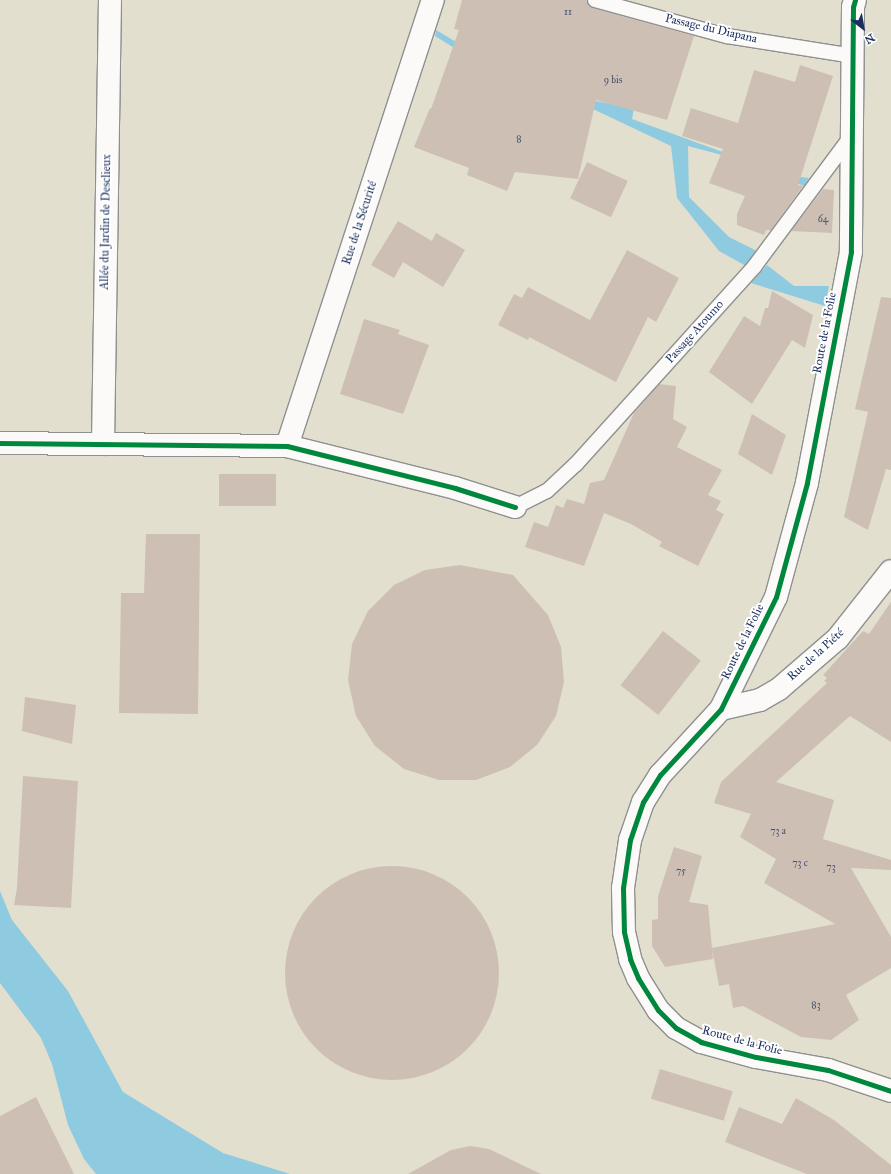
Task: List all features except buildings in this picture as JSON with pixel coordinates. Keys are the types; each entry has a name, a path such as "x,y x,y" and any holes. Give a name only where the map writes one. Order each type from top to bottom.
{"street":[{"name":"Allée du Jardin de Desclieux","path":"103,444 110,0"},
{"name":"Rue de la Sécurité","path":"287,446 433,0"},
{"name":"Route de la Folie","path":"856,0 853,7 851,252 807,483 776,597 721,709 660,775 643,802 630,840 623,888 624,932 630,959 638,978 658,1010 676,1028 701,1042 756,1057 828,1070 891,1090"},
{"path":"0,443 287,446 455,488 515,507"},
{"name":"Rue de la Piété","path":"721,709 760,700 779,688 838,638 891,572"}],"lane":[{"name":"Passage du Diapana","path":"595,0 727,36 853,56"},
{"name":"Passage Atoumo","path":"515,507 547,491 587,453 754,267 852,134"}],"water":[{"path":"436,30 505,71 590,100 634,108 632,119 731,155 800,177 809,178 804,186 737,159 688,146 689,197 729,237 759,252 746,266 719,251 677,198 671,146 595,110 512,84 435,36"},
{"path":"767,265 794,286 829,286 825,306 751,283"},
{"path":"0,891 12,920 68,991 123,1092 223,1153 290,1174 96,1174 84,1159 68,1125 52,1064 41,1038 0,983"}],"cycle path":[{"path":"855,0 853,7 851,252 807,483 776,597 721,709 660,775 643,802 630,840 623,888 624,932 630,959 638,978 658,1010 676,1028 701,1042 756,1057 828,1070 891,1091"},
{"path":"0,443 287,446 455,488 515,507"}]}
